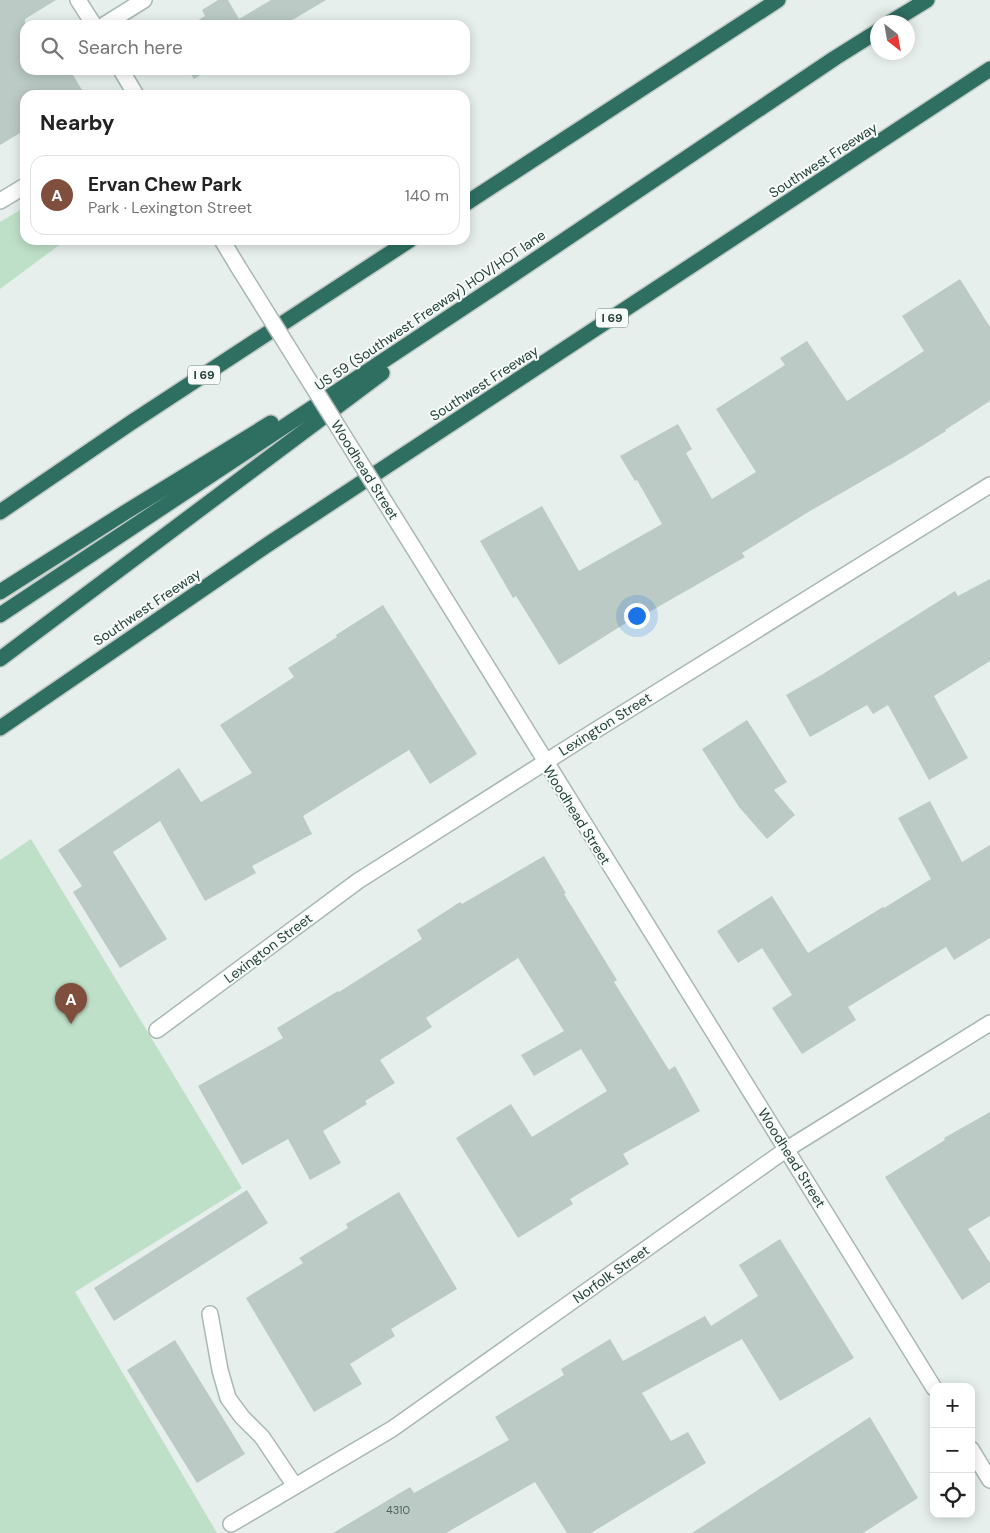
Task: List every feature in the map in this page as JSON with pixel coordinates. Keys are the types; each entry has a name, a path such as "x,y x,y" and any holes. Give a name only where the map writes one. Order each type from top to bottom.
{"highway":[{"path":"470,201 778,0"},
{"path":"902,15 927,0"},
{"name":"US 59 (Southwest Freeway) HOV/HOT lane","path":"0,615 870,36"},
{"name":"Southwest Freeway","path":"0,728 270,543 990,69"},
{"name":"I 69","path":"0,512 132,422 402,245"},
{"path":"0,592 129,510 511,276"},
{"path":"0,659 511,276"}],"street":[{"path":"78,0 91,20"},
{"path":"112,20 144,0"},
{"path":"124,75 133,90"},
{"path":"0,201 20,189"},
{"name":"Woodhead Street","path":"225,245 931,1383"},
{"name":"Lexington Street","path":"157,1030 358,881 544,762 990,485"},
{"name":"Norfolk Street","path":"231,1524 392,1429 787,1150 990,1024"},
{"path":"210,1314 220,1370 228,1398 235,1409 262,1437 295,1486"},
{"path":"975,1456 990,1480"}],"green space":[{"path":"20,210 20,245 59,245 0,289 0,222"},
{"path":"31,839 242,1188 75,1292 217,1533 0,1533 0,860"}],"building":[{"path":"0,0 56,0 25,20 20,20 20,75 73,75 82,90 20,90 20,133 0,145"},
{"path":"218,0 228,0 239,19 271,0 326,0 292,20 198,20 205,16 202,10"},
{"path":"191,75 201,75 194,79"},
{"path":"960,279 990,327 990,401 904,457 742,553 745,557 630,623 629,621 559,665 516,596 513,598 480,541 542,506 579,571 662,524 637,480 635,481 620,456 678,424 692,449 686,453 712,499 756,472 716,409 785,365 780,358 807,341 847,401 924,351 902,316"},
{"path":"990,579 990,661 934,696 968,758 929,780 888,705 873,714 867,705 810,737 786,695 823,674 955,591 958,596"},
{"path":"383,605 477,754 430,784 409,750 303,816 312,834 252,866 256,873 205,901 160,821 113,852 167,939 120,968 73,892 82,886 58,850 179,768 201,802 252,773 220,725 294,677 288,668"},
{"path":"747,720 787,782 774,790 795,815 767,839 739,807 702,749"},
{"path":"930,801 962,862 990,845 990,938 954,960 946,947 848,1007 856,1020 802,1054 772,1008 792,995 762,948 738,963 717,931 772,896 808,953 884,908 931,879 898,818"},
{"path":"544,856 566,893 564,894 617,980 614,982 669,1070 675,1066 700,1111 623,1154 629,1164 570,1199 573,1204 518,1238 456,1138 511,1104 532,1137 607,1091 581,1049 534,1076 521,1055 564,1031 518,958 426,1018 432,1027 380,1060 395,1083 365,1101 367,1104 323,1131 341,1163 310,1180 288,1139 242,1165 198,1086 283,1038 277,1028 339,992 422,939 417,930 460,902 462,904"},
{"path":"990,1112 990,1216 968,1229 990,1263 990,1282 962,1300 885,1177 945,1140 944,1138"},
{"path":"247,1190 268,1223 114,1321 94,1288"},
{"path":"399,1192 457,1289 391,1329 395,1336 350,1364 362,1384 314,1412 246,1298 303,1263 299,1258 348,1228 346,1224"},
{"path":"780,1239 854,1358 780,1401 742,1339 642,1393 671,1441 688,1432 706,1463 591,1533 567,1533 535,1482 446,1533 333,1533 410,1487 414,1493 509,1440 495,1417 564,1375 561,1369 610,1339 623,1361 705,1316 711,1326 758,1296 739,1265"},
{"path":"175,1340 245,1454 197,1483 127,1370"},
{"path":"870,1417 918,1498 863,1533 692,1533"}],"place":[{"name":"Ervan Chew Park","path":"71,1024"}]}
